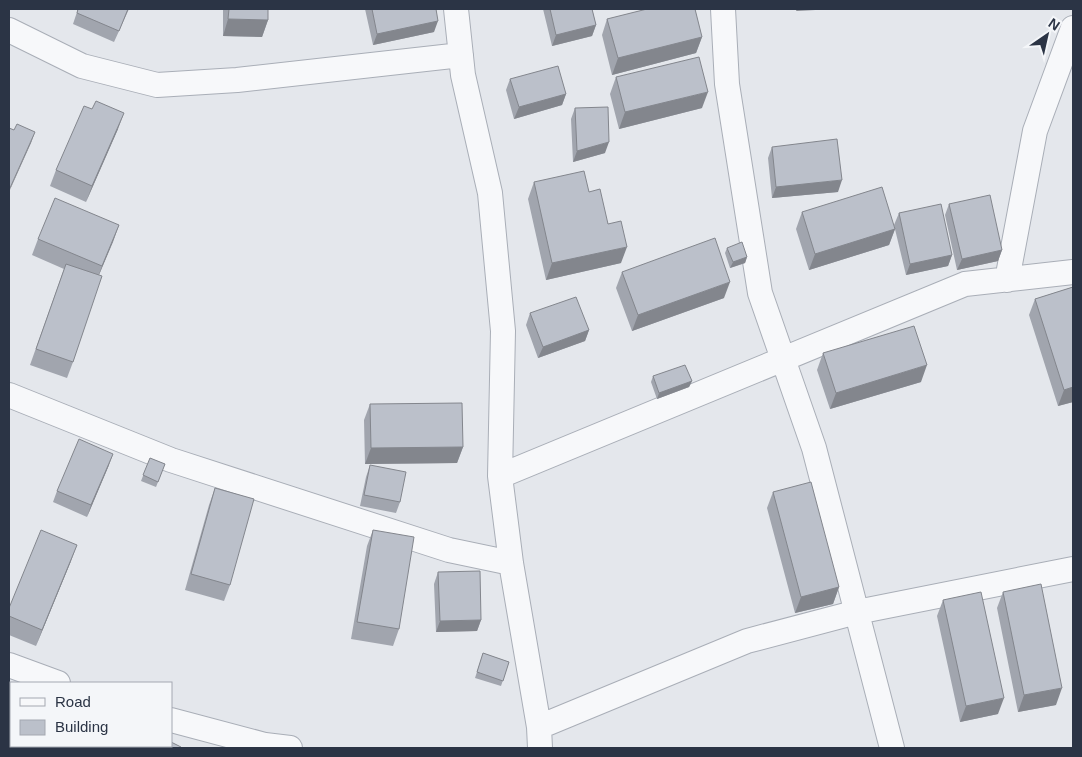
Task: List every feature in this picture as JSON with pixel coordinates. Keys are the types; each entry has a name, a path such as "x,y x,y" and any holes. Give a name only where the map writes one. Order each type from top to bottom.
{"street":[{"path":"456,9 463,75 490,193 503,331 500,476 511,563 540,738 747,641 857,612 1073,569"},
{"path":"723,9 727,84 760,293 814,448 892,748"},
{"path":"1007,280 1036,131 1073,28"},
{"path":"9,30 82,66 157,85 237,80 461,55"},
{"path":"500,476 965,284 1073,272"},
{"path":"9,395 171,460 449,550 511,563"},
{"path":"9,665 55,682"},
{"path":"172,720 265,745 290,748"}],"building":[{"path":"78,9 128,9 119,31 77,13"},
{"path":"229,9 268,9 268,20 228,19"},
{"path":"372,9 436,9 438,21 377,34"},
{"path":"550,9 592,9 596,25 556,35"},
{"path":"647,9 695,9 702,37 618,58 607,19"},
{"path":"699,57 708,92 625,112 616,77"},
{"path":"558,66 566,94 519,107 510,79"},
{"path":"96,101 124,113 92,186 56,170 84,106 92,109"},
{"path":"608,107 609,142 577,151 575,108"},
{"path":"17,124 35,132 9,188 9,128 14,130"},
{"path":"837,139 842,180 776,187 772,147"},
{"path":"584,171 589,192 600,189 608,224 621,221 627,247 552,263 534,182"},
{"path":"882,187 895,229 815,254 802,212"},
{"path":"990,195 1002,250 962,259 949,204"},
{"path":"55,198 119,225 102,266 38,239"},
{"path":"941,204 952,255 910,264 899,213"},
{"path":"715,238 730,282 638,315 622,272"},
{"path":"742,242 747,257 733,262 727,248"},
{"path":"66,264 102,276 73,362 36,349"},
{"path":"1073,287 1073,387 1064,390 1035,299"},
{"path":"576,297 589,330 543,347 530,313"},
{"path":"914,326 927,365 836,393 823,353"},
{"path":"685,365 692,381 659,393 653,376"},
{"path":"462,403 463,447 371,448 370,404"},
{"path":"79,439 113,454 91,505 57,491"},
{"path":"150,458 165,464 158,482 143,475"},
{"path":"370,465 406,472 400,502 364,495"},
{"path":"811,482 839,587 801,597 773,492"},
{"path":"215,488 254,499 230,585 191,574"},
{"path":"41,530 77,545 42,630 9,616 9,608"},
{"path":"373,530 414,537 399,629 357,622"},
{"path":"480,571 481,620 440,621 438,572"},
{"path":"1041,584 1062,688 1024,695 1003,592"},
{"path":"981,592 1004,698 966,706 943,600"},
{"path":"483,653 509,662 503,681 477,672"},
{"path":"10,729 10,747 46,747 9,748"},
{"path":"172,742 181,747 181,748 132,748 172,747"}]}
